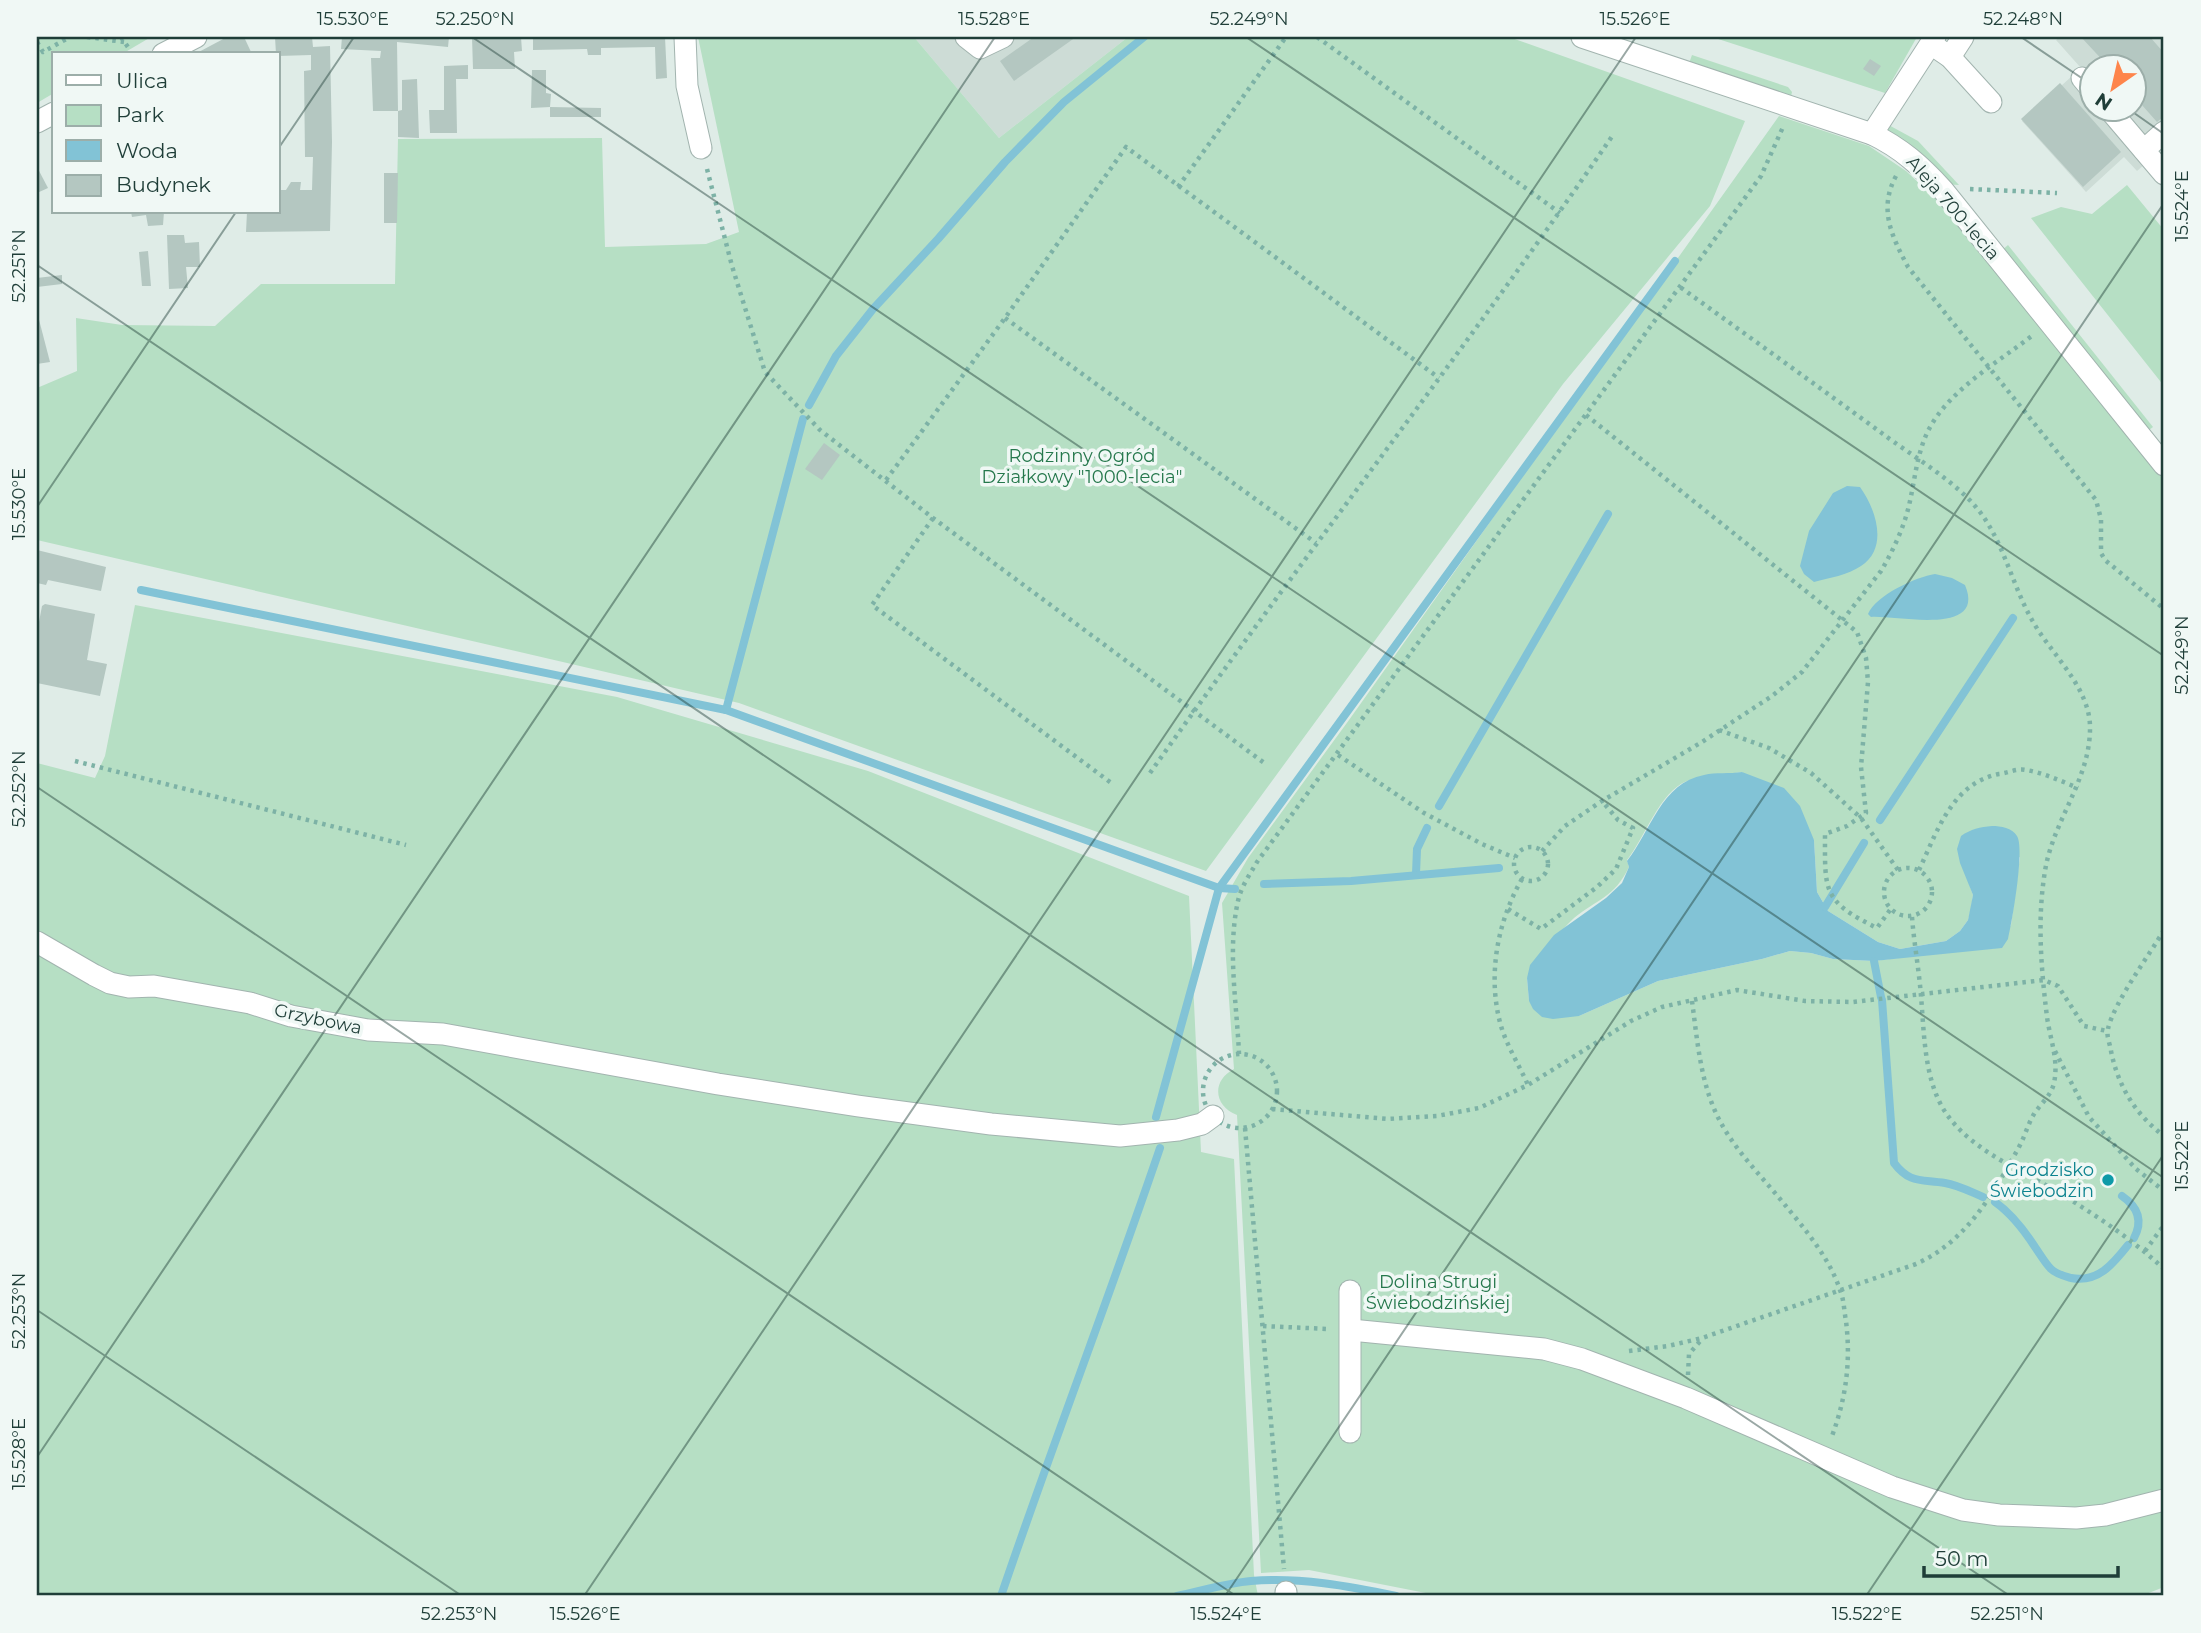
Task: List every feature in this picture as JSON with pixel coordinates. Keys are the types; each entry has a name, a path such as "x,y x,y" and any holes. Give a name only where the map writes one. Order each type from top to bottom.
{"street":[{"path":"167,52 196,37"},
{"path":"685,37 687,86 701,148"},
{"path":"966,37 980,48 1003,37"},
{"name":"Aleja 700-lecia","path":"1582,37 1872,134 1911,157 1943,190 2164,465"},
{"path":"1950,57 1963,37"},
{"path":"1872,134 1929,46 1950,57 1991,103"},
{"path":"2120,122 2164,174"},
{"path":"2144,150 2164,132"},
{"name":"Grzybowa","path":"37,942 110,983 129,987 154,986 250,1003 290,1016 368,1030 443,1034 858,1106 991,1124 1119,1136 1178,1130 1202,1124 1213,1116"},
{"path":"1350,1291 1350,1432"},
{"path":"1352,1330 1544,1349 1582,1359 1686,1398 1919,1496 1963,1510 1999,1515 2076,1518 2105,1515 2164,1500"}],"path":[{"path":"37,42 43,52 69,37"},
{"path":"87,37 123,38 130,50"},
{"path":"1178,187 1286,37"},
{"path":"1317,37 1560,213"},
{"path":"1239,1054 1233,942 1238,900 1257,862 1761,176 1792,107"},
{"path":"1150,773 1560,213 1613,135"},
{"path":"886,480 1126,147 1439,378"},
{"path":"701,148 732,266 765,372 820,430 933,518 1267,765"},
{"path":"1911,157 1888,194 1887,211 1891,235 1908,267 2096,500 2101,519 2101,553 2105,560 2164,608"},
{"path":"1943,190 2057,193"},
{"path":"1582,1359 1590,1352 1630,1351 1702,1338 1840,1290 1936,1255 1970,1224 1986,1203 2020,1144 2033,1115 2054,1084 2054,1050 2047,1020 2041,957 2040,901 2046,866 2063,812 2078,788 2086,759 2090,724 2081,693 2031,619 1994,534 1976,506 1961,492 1680,287"},
{"path":"1005,317 1316,543"},
{"path":"1542,851 1565,826 1772,696 1802,673 1844,621 1892,552 1906,516 1917,460 1928,432 1966,385 2049,322"},
{"path":"1586,415 1857,632 1866,657 1868,682 1861,767 1866,808 1861,818 1825,834 1826,888 1834,900 1845,909 1877,928 1890,909"},
{"path":"933,518 872,605 1114,785"},
{"path":"1718,730 1769,748 1811,774 1861,818 1898,870"},
{"path":"1338,755 1424,813 1515,858"},
{"path":"75,761 407,845"},
{"path":"1919,870 1947,810 1958,796 1987,776 2022,769 2078,788"},
{"path":"1508,909 1541,929 1597,887 1616,869 1633,828 1618,820 1602,801"},
{"path":"1527,848 1542,851 1548,860 1543,876 1533,881 1522,879 1516,872 1517,853 1527,848"},
{"path":"1898,870 1919,870 1930,881 1932,896 1926,909 1912,917 1900,916 1890,909 1885,901 1885,883 1890,875 1898,870"},
{"path":"1522,879 1512,896 1503,923 1495,966 1497,1006 1505,1037 1528,1085"},
{"path":"1912,917 1929,1071 1939,1101 1964,1133 2146,1249 2164,1269"},
{"path":"2164,930 2120,1002 2107,1031 2122,1088 2145,1120 2164,1136"},
{"path":"1272,1109 1413,1119 1479,1108 1528,1085 1631,1021 1662,1007 1737,990 1805,1001 1839,1002 2044,980 2058,986 2084,1026 2107,1031"},
{"path":"1692,1001 1705,1080 1715,1111 1731,1140 1786,1205 1822,1254 1840,1290 1848,1337 1849,1367 1839,1418 1822,1456"},
{"path":"2054,1050 2089,1117 2136,1169 2164,1191"},
{"path":"1239,1054 1258,1058 1272,1072 1277,1090 1272,1109 1259,1122 1245,1128 1231,1127 1213,1116 1204,1097 1206,1076 1219,1060 1239,1054"},
{"path":"1245,1128 1284,1568"},
{"path":"2146,1249 2164,1225"},
{"path":"1263,1326 1352,1330"},
{"path":"1686,1398 1689,1386 1689,1354 1702,1338"}],"shaded area":[{"path":"914,37 1128,37 999,138"},
{"path":"2060,37 2164,37 2164,147 2137,171 2124,157 2086,192 2022,121 2078,71 2078,122 2148,122 2148,52 2078,52 2078,65 2056,40"}],"green space":[{"path":"37,37 151,37 125,52 52,52 52,94 37,103"},
{"name":"Rodzinny Ogród Działkowy \"1000-lecia\"","path":"698,37 914,37 999,138 1128,37 1509,37 1745,121 1710,206 1563,384 1206,871 739,703 37,540 37,388 77,371 76,318 122,325 215,326 261,284 395,284 398,139 602,138 605,247 706,244 739,232"},
{"path":"1712,37 1917,37 1885,93"},
{"path":"1692,55 1788,87 1792,92 1790,101 1688,66"},
{"name":"Dolina Strugi Świebodzińskiej","path":"1779,116 1869,146 1906,171 1936,199 2164,477 2164,1587 2141,1596 1441,1596 1309,1570 1261,1573 1237,1115 1224,1106 1218,1093 1222,1080 1234,1069 1222,903 1248,858","holes":["1742,772 1814,840 1817,892 1828,911 1878,942 1900,949 1946,941 1960,931 1968,920 1973,895 1969,884 2020,857 2011,925 1993,949 1970,949 1874,961 1833,959 1790,951 1658,981 1579,1016 1529,1001 1527,978 1568,924 1617,885 1629,867 1627,860 1653,816 1677,786 1700,777"]},
{"path":"1885,123 1918,141 1959,185 1943,184 1888,136"},
{"path":"2127,185 2164,230 2164,386 2031,218 2061,207 2092,214"},
{"path":"2008,245 2153,427 2145,433 2000,252"},
{"path":"135,605 617,697 868,771 1189,896 1201,1152 1234,1159 1254,1575 1258,1596 37,1596 37,763 95,778 105,756"}],"water":[{"path":"1847,486 1860,487 1871,506 1877,528 1875,549 1870,558 1856,569 1814,582 1804,574 1800,566 1809,531 1833,493"},
{"path":"1935,574 1965,585 1968,601 1963,612 1935,620 1871,617 1868,614 1879,600 1897,588"},
{"path":"1742,772 1784,788 1800,806 1814,840 1817,892 1828,911 1878,942 1900,949 1946,941 1960,931 1968,920 1973,895 1957,849 1961,836 1992,826 2012,831 2017,836 2020,855 2008,939 2002,948 1874,961 1833,959 1790,951 1658,981 1579,1016 1553,1019 1542,1017 1529,1001 1527,978 1530,965 1554,935 1606,898 1622,883 1629,867 1627,861 1658,810 1677,788 1704,775"}],"building":[{"path":"227,37 244,37 251,52 199,52"},
{"path":"275,37 312,37 313,47 330,46 330,231 246,232 247,214 280,214 280,190 286,190 291,182 301,182 300,190 312,190 313,157 305,157 304,71 311,70 311,55 280,56 280,52 276,52"},
{"path":"342,37 449,37 448,47 397,42 398,111 373,111 371,58 380,58 381,51 341,49"},
{"path":"472,37 521,37 522,51 514,52 515,69 473,69"},
{"path":"533,37 665,37 667,78 656,79 655,47 601,48 601,55 588,55 587,49 533,50"},
{"path":"1034,37 1076,37 1014,81 1000,61"},
{"path":"2081,37 2150,37 2164,53 2164,116 2157,122 2148,112 2148,52 2095,52"},
{"path":"1870,59 1881,66 1874,76 1863,69"},
{"path":"468,65 468,79 456,79 457,133 430,133 429,110 444,110 444,66"},
{"path":"532,70 546,70 546,93 551,94 550,107 531,108"},
{"path":"417,79 419,138 398,137 398,111 402,110 402,80"},
{"path":"2060,83 2078,103 2078,122 2094,122 2121,152 2083,187 2021,119"},
{"path":"550,107 601,108 601,117 550,117"},
{"path":"37,167 48,188 37,193"},
{"path":"384,173 398,173 397,223 384,223"},
{"path":"131,214 164,214 163,225 148,226 146,215 132,217"},
{"path":"167,235 184,235 185,243 199,242 200,267 186,267 188,288 169,289"},
{"path":"148,251 151,286 142,286 139,252"},
{"path":"62,275 62,284 37,287 37,278"},
{"path":"37,312 50,362 37,364"},
{"path":"824,443 840,455 822,480 805,469"},
{"path":"37,550 106,567 101,591 48,580 46,585 37,583"},
{"path":"45,604 95,614 87,660 107,664 100,696 37,683 37,622"}],"waterway":[{"path":"809,405 836,356 873,309 1005,162 1064,102 1144,37"},
{"path":"1156,1117 1219,888 1675,261"},
{"path":"803,419 726,710 1219,888 1235,889"},
{"path":"1439,806 1608,514"},
{"path":"141,590 726,710"},
{"path":"1880,820 2013,618"},
{"path":"1416,874 1417,849 1427,828"},
{"path":"1825,907 1864,843"},
{"path":"1264,884 1351,881 1499,868"},
{"path":"1874,961 1881,997"},
{"path":"1882,1000 1894,1163 1911,1178 1950,1184 1983,1197"},
{"path":"1001,1596 1160,1148"},
{"path":"2122,1196 2132,1205 2137,1215 2138,1226 2134,1238"},
{"path":"1995,1202 2017,1223 2049,1267 2063,1276 2081,1279 2097,1275 2128,1245"},
{"path":"1177,1596 1233,1583 1269,1580 1324,1583 1396,1596"}],"place":[{"name":"Grodzisko Świebodzin","path":"2108,1180"}]}
